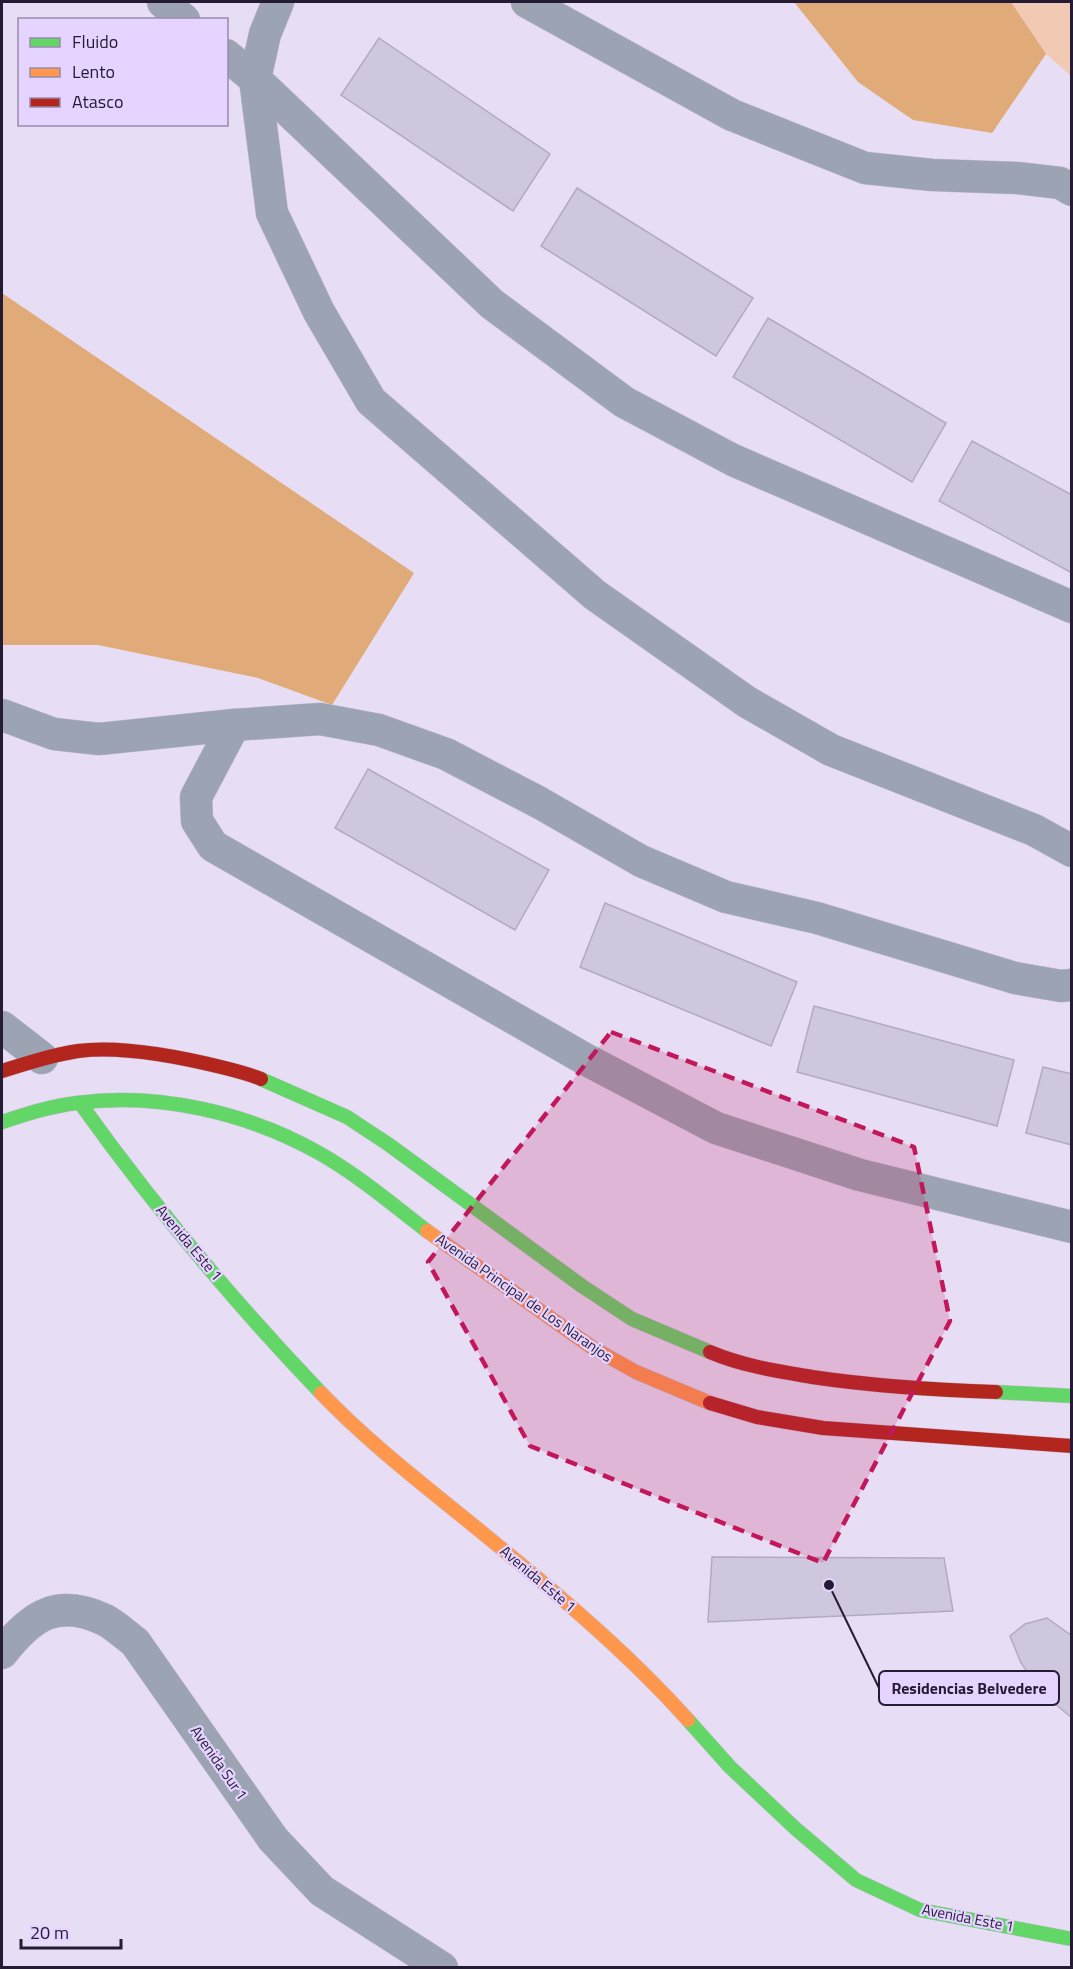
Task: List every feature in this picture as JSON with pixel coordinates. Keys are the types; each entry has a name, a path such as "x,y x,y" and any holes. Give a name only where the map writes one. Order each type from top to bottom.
{"main road":[{"path":"2,1071 42,1058 81,1051 156,1053 254,1076 347,1117 388,1144 582,1286 632,1319 731,1361 774,1371 855,1383 1071,1396"},
{"name":"Avenida Principal de Los Naranjos","path":"2,1122 21,1114 63,1105 119,1098 214,1111 307,1146 340,1166 462,1256 616,1362 671,1388 724,1408 767,1420 814,1428 1071,1446"},
{"name":"Avenida Este 1","path":"80,1103 126,1167 260,1329 334,1407 406,1471 568,1603 663,1692 730,1767 796,1829 856,1880 920,1911 1071,1938"}],"street":[{"path":"163,2 182,18"},
{"path":"278,2 265,34 255,79 272,213 319,312 370,401 595,595 747,702 831,750 1034,830 1071,851"},
{"path":"527,2 732,115 865,168 932,175 1017,178 1060,183 1071,190"},
{"path":"228,57 255,79 492,304 624,402 734,460 1071,607"},
{"path":"2,715 54,734 99,739 320,719 379,730 446,754 540,803 641,861 726,897 817,918 1015,978 1061,986 1071,985"},
{"path":"234,725 196,797 197,821 213,846 585,1059 716,1128 860,1175 1071,1227"},
{"path":"2,1027 42,1058"},
{"name":"Avenida Sur 1","path":"2,1653 18,1632 45,1613 76,1609 106,1620 135,1642 273,1839 322,1891 442,1968"}],"highlighted area":[{"path":"611,1032 914,1147 950,1321 823,1563 530,1446 428,1262"}],"shaded area":[{"path":"794,2 1011,2 1046,54 992,133 913,120 858,82"},
{"path":"1011,2 1071,2 1071,76 1046,54"},
{"path":"2,293 414,573 332,705 258,678 98,645 2,645"}],"building":[{"path":"379,38 550,154 513,211 341,95"},
{"path":"577,188 753,298 716,356 541,246"},
{"path":"768,318 946,423 912,482 733,377"},
{"path":"972,441 1072,495 1072,573 939,501"},
{"path":"368,769 549,870 515,930 335,828"},
{"path":"605,903 797,982 771,1046 580,967"},
{"path":"814,1006 1014,1060 997,1126 797,1072"},
{"path":"1043,1067 1072,1074 1072,1145 1026,1133"},
{"path":"712,1557 944,1558 953,1611 708,1622"},
{"path":"1047,1618 1072,1636 1072,1718 1042,1693 1021,1663 1010,1636 1025,1624"}],"traffic: fast":[{"path":"261,1079 347,1117 388,1144 582,1286 632,1319 710,1352"},
{"path":"2,1122 58,1106 108,1100 171,1103 202,1109 263,1127 319,1153 361,1180 427,1231"},
{"path":"80,1103 136,1179 195,1252 321,1393"},
{"path":"996,1392 1072,1396"},
{"path":"688,1720 730,1767 796,1829 856,1880 920,1910 1072,1939"}],"traffic: slow":[{"path":"427,1231 593,1348 636,1372 710,1403"},
{"path":"321,1393 388,1455 577,1612 634,1664 688,1720"}],"traffic: jam":[{"path":"2,1071 78,1051 114,1050 152,1053 190,1060 261,1079"},
{"path":"710,1352 748,1364 812,1377 904,1387 996,1392"},
{"path":"710,1403 757,1417 823,1428 1072,1446"}],"place":[{"name":"Residencias Belvedere","path":"829,1585"}]}
